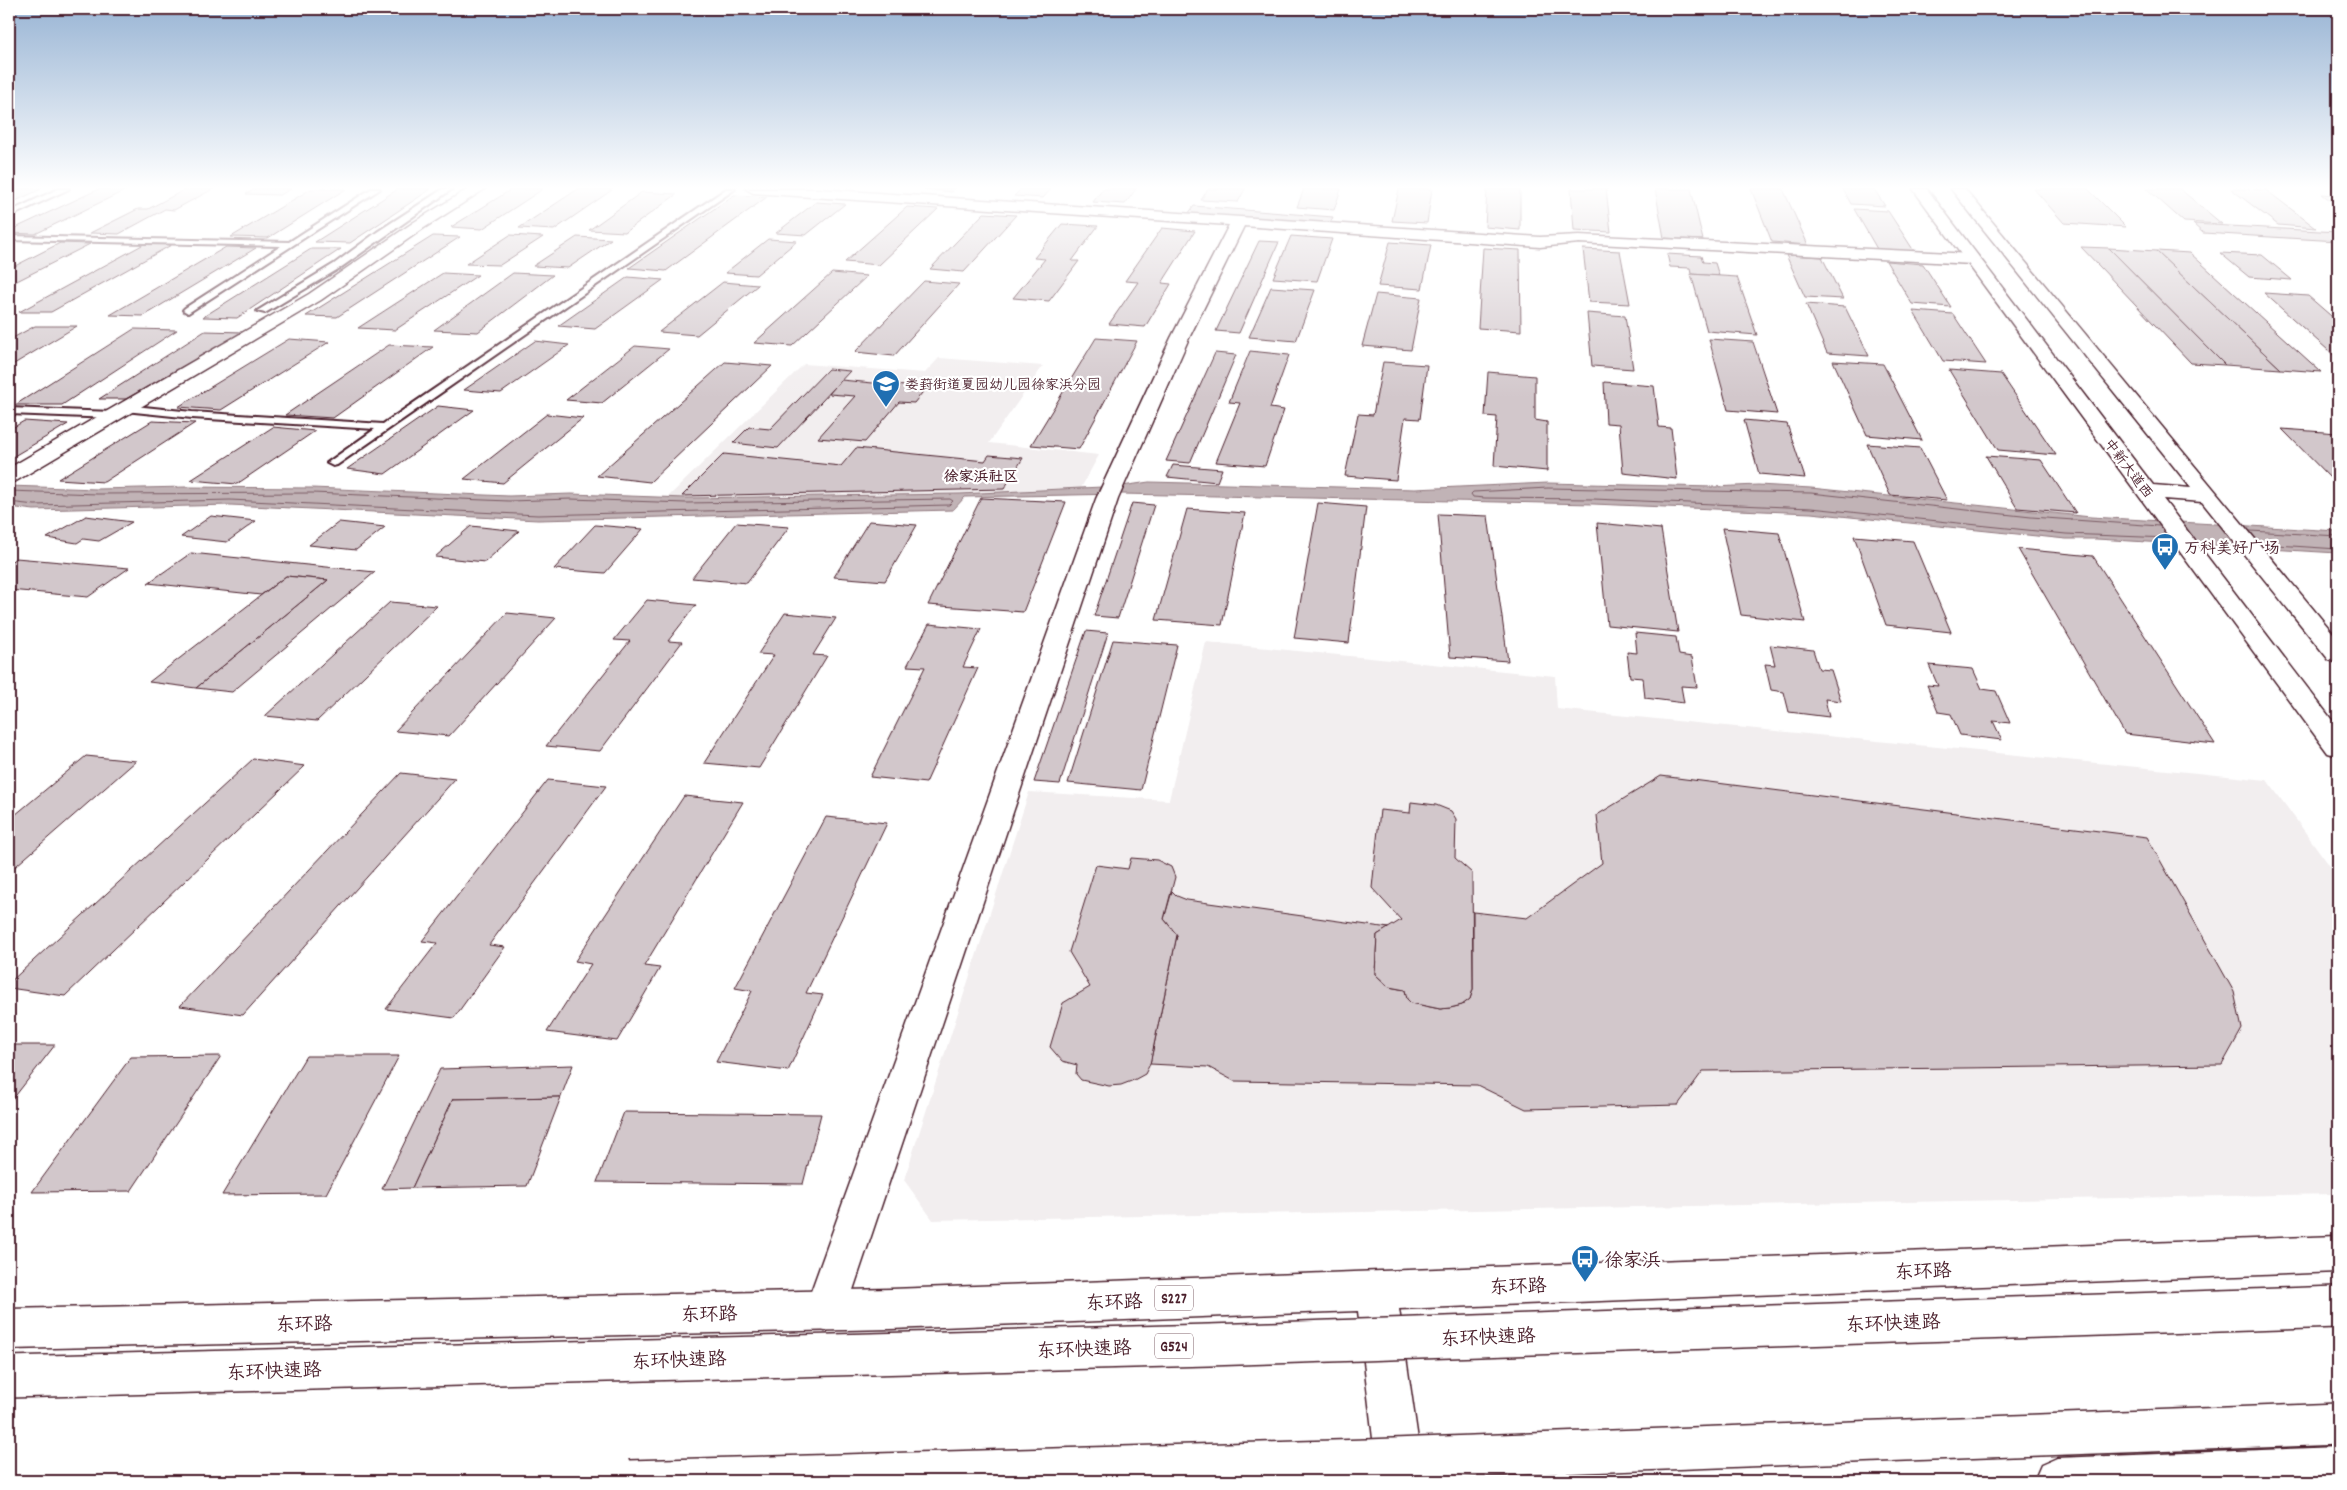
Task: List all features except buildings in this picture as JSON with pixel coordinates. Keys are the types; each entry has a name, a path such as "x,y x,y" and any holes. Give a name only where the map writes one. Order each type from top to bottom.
{"main road":[{"path":"9,477 315,297 371,259"},
{"path":"826,1310 1110,491 1180,338 1220,259"},
{"path":"1963,259 1972,259"},
{"name":"中新大道西","path":"1972,259 2338,748"},
{"path":"2015,259 2338,655"},
{"path":"2146,491 2209,496"},
{"name":"东环路","path":"9,1329 826,1310 2338,1254"},
{"path":"1376,1291 1401,1481"},
{"name":"东环快速路","path":"9,1377 1219,1344 2338,1307"},
{"path":"628,1481 1367,1460 2338,1424"},
{"path":"2057,1481 2338,1470"}],"lane":[{"path":"188,310 268,259"},
{"path":"262,311 347,259"},
{"path":"334,463 630,259"},
{"path":"9,411 192,415 386,427"}],"shaded area":[{"name":"娄葑街道夏园幼儿园徐家浜分园","path":"939,358 1043,366 989,443 1099,455 1081,488 960,494 668,497 804,364 925,373"},
{"path":"1206,642 1555,676 1557,709 2267,780 2338,877 2338,1194 933,1220 904,1180 1029,792 1169,800"}],"water":[{"path":"1149,482 1415,489 1548,483 1713,487 1758,485 1811,488 2091,517 2338,531 2338,553 2096,539 2066,539 1811,513 1593,504 1122,494 965,497 953,510 538,520 230,505 34,510 9,507 9,486 97,489 185,487 312,488 509,496 571,494 686,498 960,494 1122,486"}],"place":[{"name":"娄葑街道夏园幼儿园徐家浜分园","path":"886,408"},
{"name":"万科美好广场","path":"2165,571"},
{"name":"徐家浜","path":"1585,1283"}],"district":[{"name":"徐家浜社区","path":"981,476"}]}
